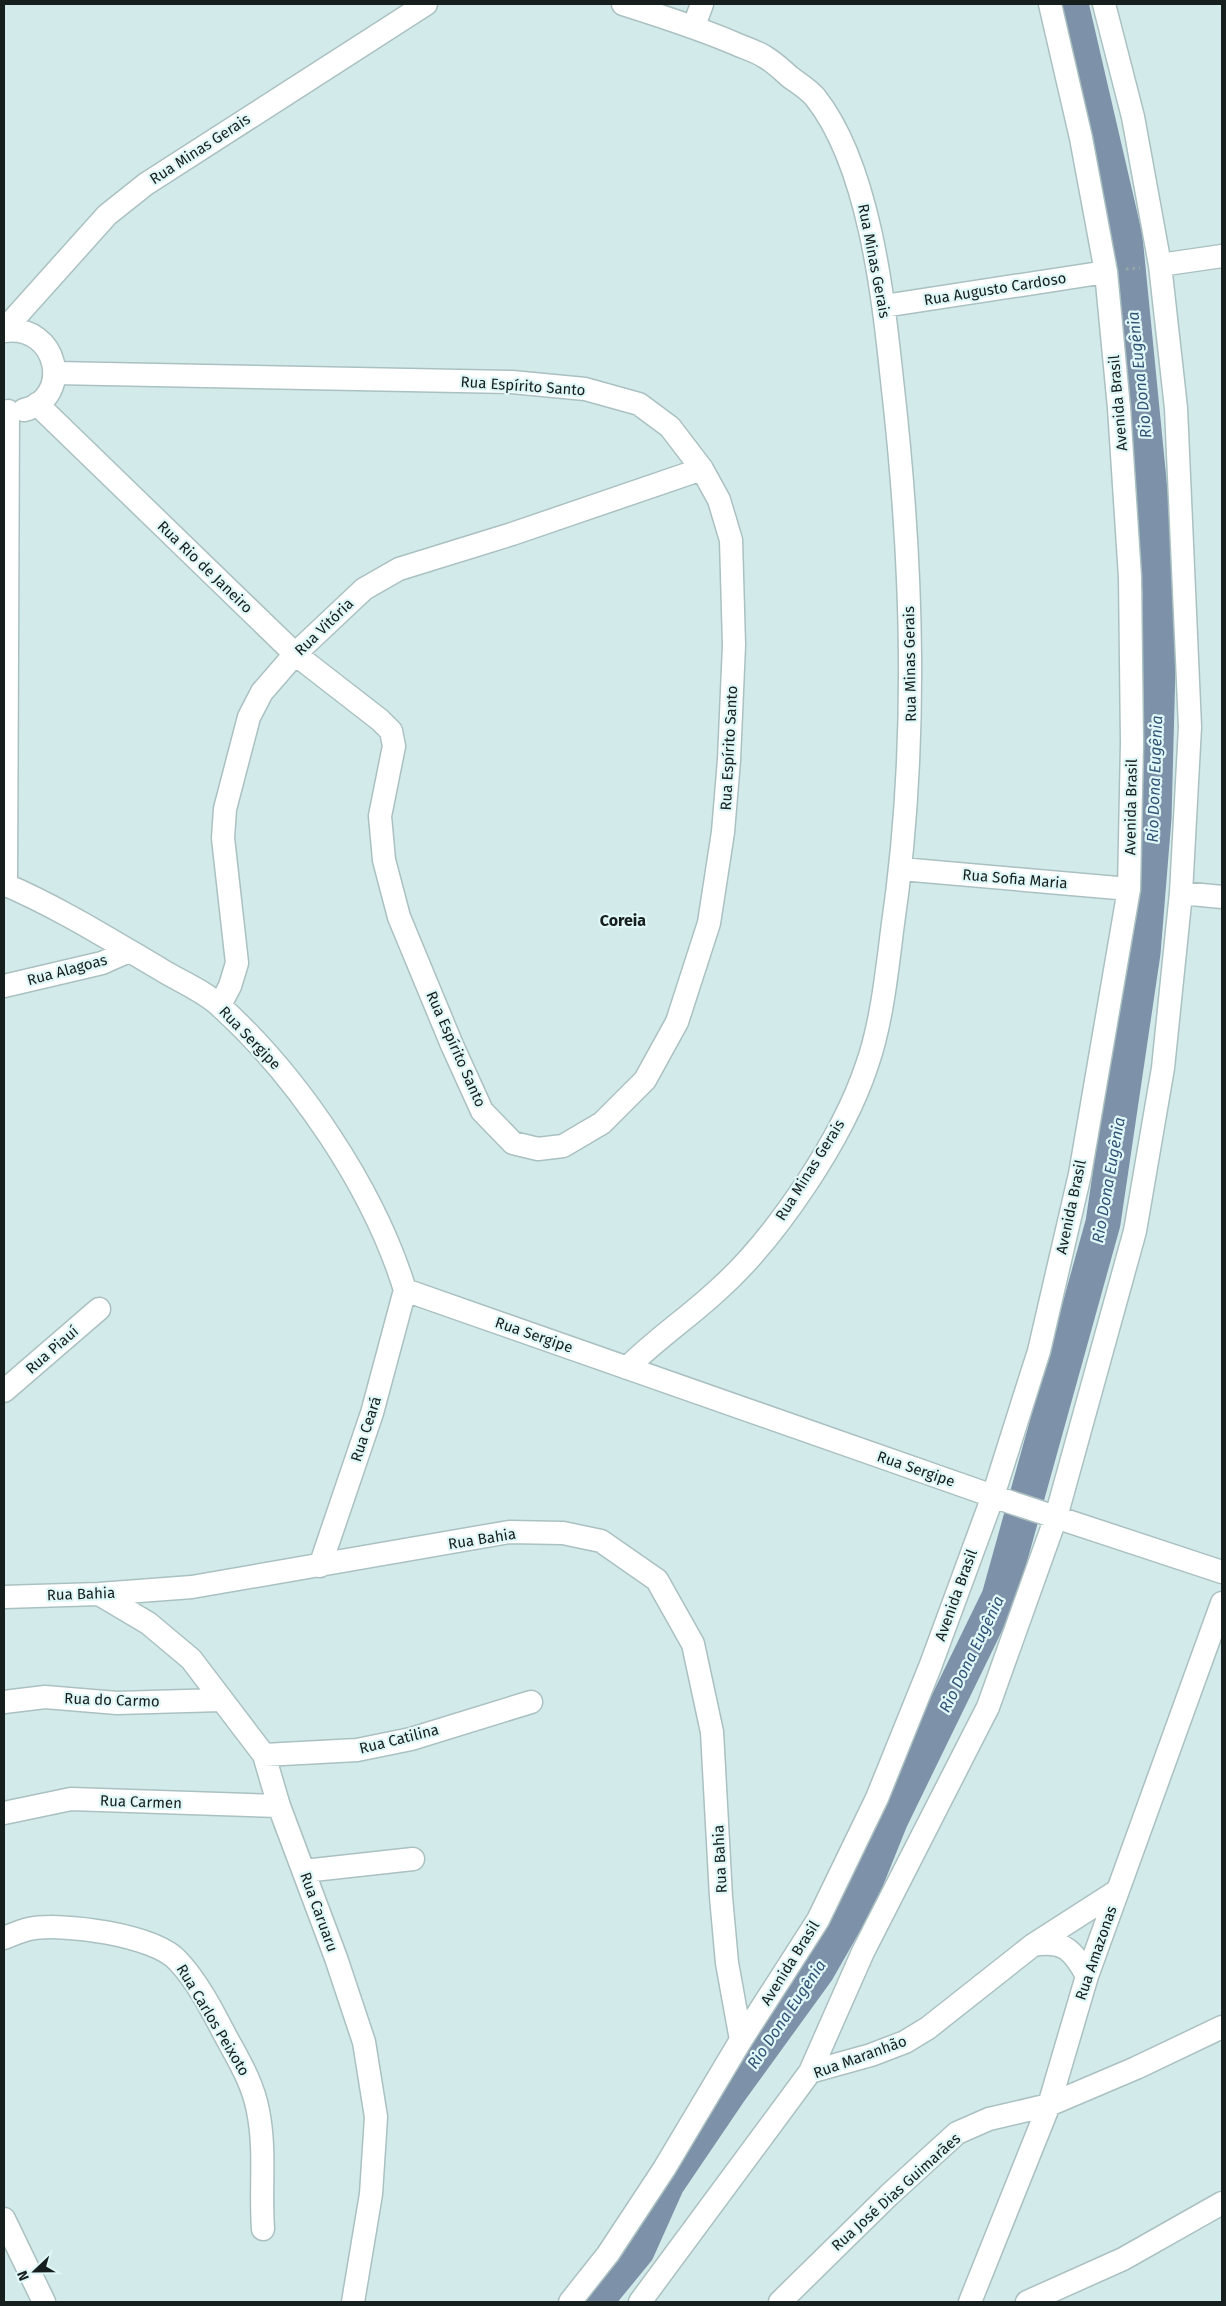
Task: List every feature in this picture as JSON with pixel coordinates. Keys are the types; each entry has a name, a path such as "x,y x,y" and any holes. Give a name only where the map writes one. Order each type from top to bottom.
{"street":[{"name":"Rua Minas Gerais","path":"4,330 107,214 146,184 190,155 426,4"},
{"name":"Rua Minas Gerais","path":"623,4 694,26 766,57 814,96 842,142 862,196 884,306 898,434 908,553 911,728 901,869 885,983 868,1063 841,1126 761,1246 718,1290 654,1342 627,1368"},
{"path":"694,26 702,4"},
{"name":"Avenida Brasil","path":"570,2302 608,2254 664,2169 741,2040 818,1920 877,1798 1001,1499 1039,1351 1080,1174 1129,889 1132,743 1130,577 1119,408 1115,271 1081,138 1050,4"},
{"path":"810,2072 864,1952 988,1707 1051,1515 1134,1231 1163,1068 1181,893 1190,718 1176,408 1132,117 1104,4"},
{"path":"1154,266 1222,256"},
{"name":"Rua Augusto Cardoso","path":"884,306 1115,271"},
{"path":"4,330 17,329 29,332 40,339 53,360 55,372 52,385 37,404 28,409 6,411 5,884"},
{"name":"Rua Espírito Santo","path":"55,372 512,382 584,389 639,404 670,426 702,469 719,500 731,540 734,646 724,832 709,923 677,1022 645,1080 602,1123 563,1146 538,1150 513,1143 482,1111 452,1045 399,917 384,860 380,816 394,746 391,731 380,720"},
{"name":"Rua Rio de Janeiro","path":"37,404 295,654 380,720"},
{"name":"Rua Vitória","path":"220,1005 230,986 237,962 223,838 225,809 249,717 262,692 295,654 364,589 399,569 512,534 702,469"},
{"name":"Rua Sofia Maria","path":"901,869 1129,889"},
{"name":"Rua Sergipe","path":"5,884 129,951 220,1005 283,1073 336,1147 394,1252 405,1290 1001,1499 1222,1572"},
{"path":"1181,893 1222,897"},
{"name":"Rua Alagoas","path":"4,986 102,963 129,951"},
{"name":"Rua Ceará","path":"320,1566 372,1413 405,1290"},
{"name":"Rua Piauí","path":"4,1391 99,1309"},
{"name":"Rua Bahia","path":"4,1597 99,1594 192,1587 509,1532 563,1533 601,1541 657,1580 693,1644 712,1732 727,1963 741,2040"},
{"name":"Rua Caruaru","path":"99,1594 148,1623 184,1653 264,1754 279,1806 364,2042 376,2117 371,2194 353,2302"},
{"name":"Rua Amazonas","path":"970,2302 1049,2104 1087,1976 1222,1603"},
{"name":"Rua do Carmo","path":"4,1702 45,1697 117,1703 221,1700"},
{"name":"Rua Catilina","path":"264,1754 357,1750 411,1739 531,1702"},
{"name":"Rua Carmen","path":"4,1813 71,1800 279,1806"},
{"path":"304,1871 414,1859"},
{"name":"Rua Maranhão","path":"640,2302 810,2072 871,2055 905,2042 928,2028 1033,1945 1117,1891"},
{"name":"Rua Carlos Peixoto","path":"4,1938 30,1929 75,1927 159,1947 178,1960 220,2025 249,2079 258,2111 262,2147 263,2229"},
{"path":"1033,1945 1047,1942 1067,1949 1077,1957 1087,1976"},
{"name":"Rua José Dias Guimarães","path":"780,2302 867,2216 957,2133 989,2119 1049,2104 1136,2068 1222,2026"},
{"path":"1027,2302 1123,2259 1222,2203"},
{"path":"4,2219 44,2302"}],"path":[{"path":"1115,271 1154,266"}],"waterway":[{"name":"Rio Dona Eugênia","path":"595,2302 637,2251 667,2184 730,2091 817,1971 860,1896 891,1819 999,1597 1103,1223 1143,953 1154,818 1160,592 1125,237 1071,4"}],"district":[{"name":"Coreia","path":"623,920"}]}
